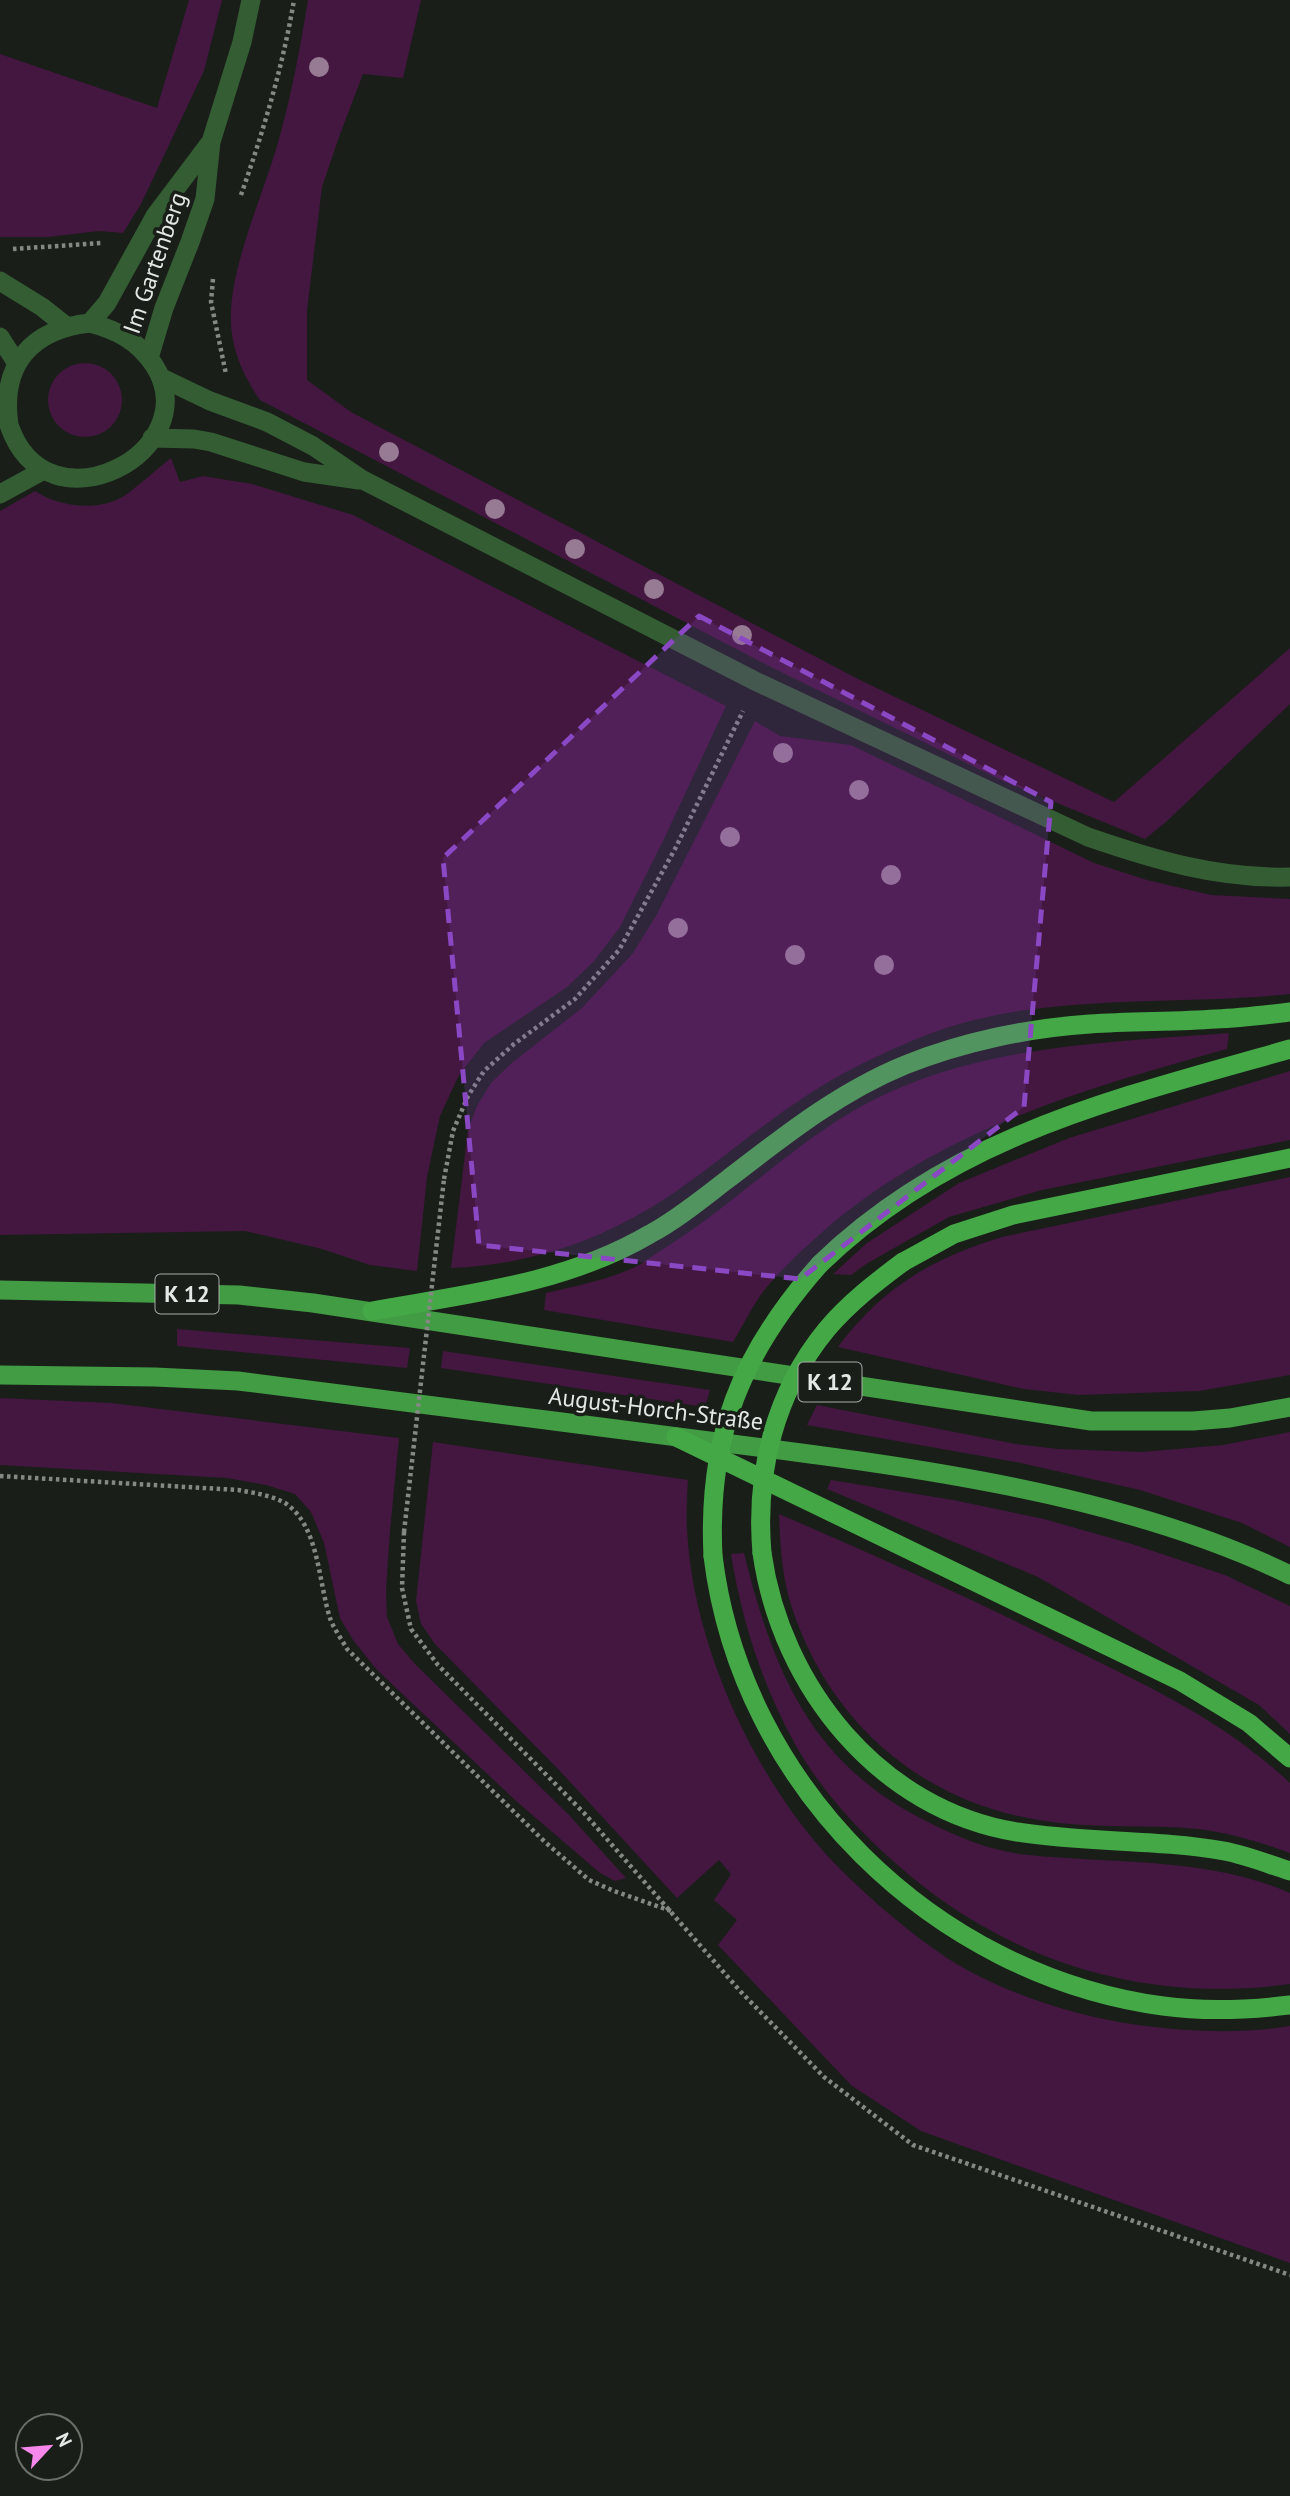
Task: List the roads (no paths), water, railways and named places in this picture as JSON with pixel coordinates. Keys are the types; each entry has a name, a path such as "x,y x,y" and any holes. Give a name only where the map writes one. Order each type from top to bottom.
{"highway":[{"path":"372,1311 528,1282 561,1273 621,1250 683,1213 827,1105 904,1066 940,1052 1018,1034 1087,1024 1215,1019 1290,1012"},
{"path":"1290,1049 1083,1109 994,1145 953,1165 891,1205 820,1264 790,1298 758,1347 734,1398 719,1450 711,1521 718,1592 745,1682 764,1723 787,1763 817,1805 851,1845 917,1905 996,1954 1080,1988 1163,2006 1236,2010 1290,2005"},
{"path":"1290,1158 1013,1215 954,1234 903,1262 872,1286 828,1328 808,1354 791,1384 772,1431 760,1494 765,1577 775,1612 809,1688 854,1744 883,1773 909,1791 960,1816 986,1825 1016,1832 1214,1850 1290,1871"},
{"path":"676,1437 1181,1681 1249,1723 1290,1758"}],"main road":[{"name":"August-Horch-Straße","path":"0,1290 239,1296 372,1311 1091,1421 1193,1421 1230,1418 1290,1407"},
{"name":"August-Horch-Straße","path":"0,1375 238,1381 824,1456 1007,1487 1093,1507 1236,1551 1290,1575"}],"street":[{"name":"Im Gartenberg","path":"149,358 164,308 205,199 211,142 239,52 251,0"},
{"name":"Im Gartenberg","path":"89,323 107,303 155,216 211,142"},
{"path":"0,281 42,307 66,326"},
{"path":"89,323 111,328 131,339 149,358 162,378 166,398 163,421 152,438 123,468 106,475 84,479 62,478 30,460 4,429 6,378 14,359 25,346 37,338 66,326 89,323"},
{"path":"0,337 14,359"},
{"path":"162,378 267,422 313,446 363,480 757,682 1088,837 1200,871 1258,878 1290,877"},
{"path":"152,438 211,442 304,472 363,480"},
{"path":"0,494 44,470"}]}
